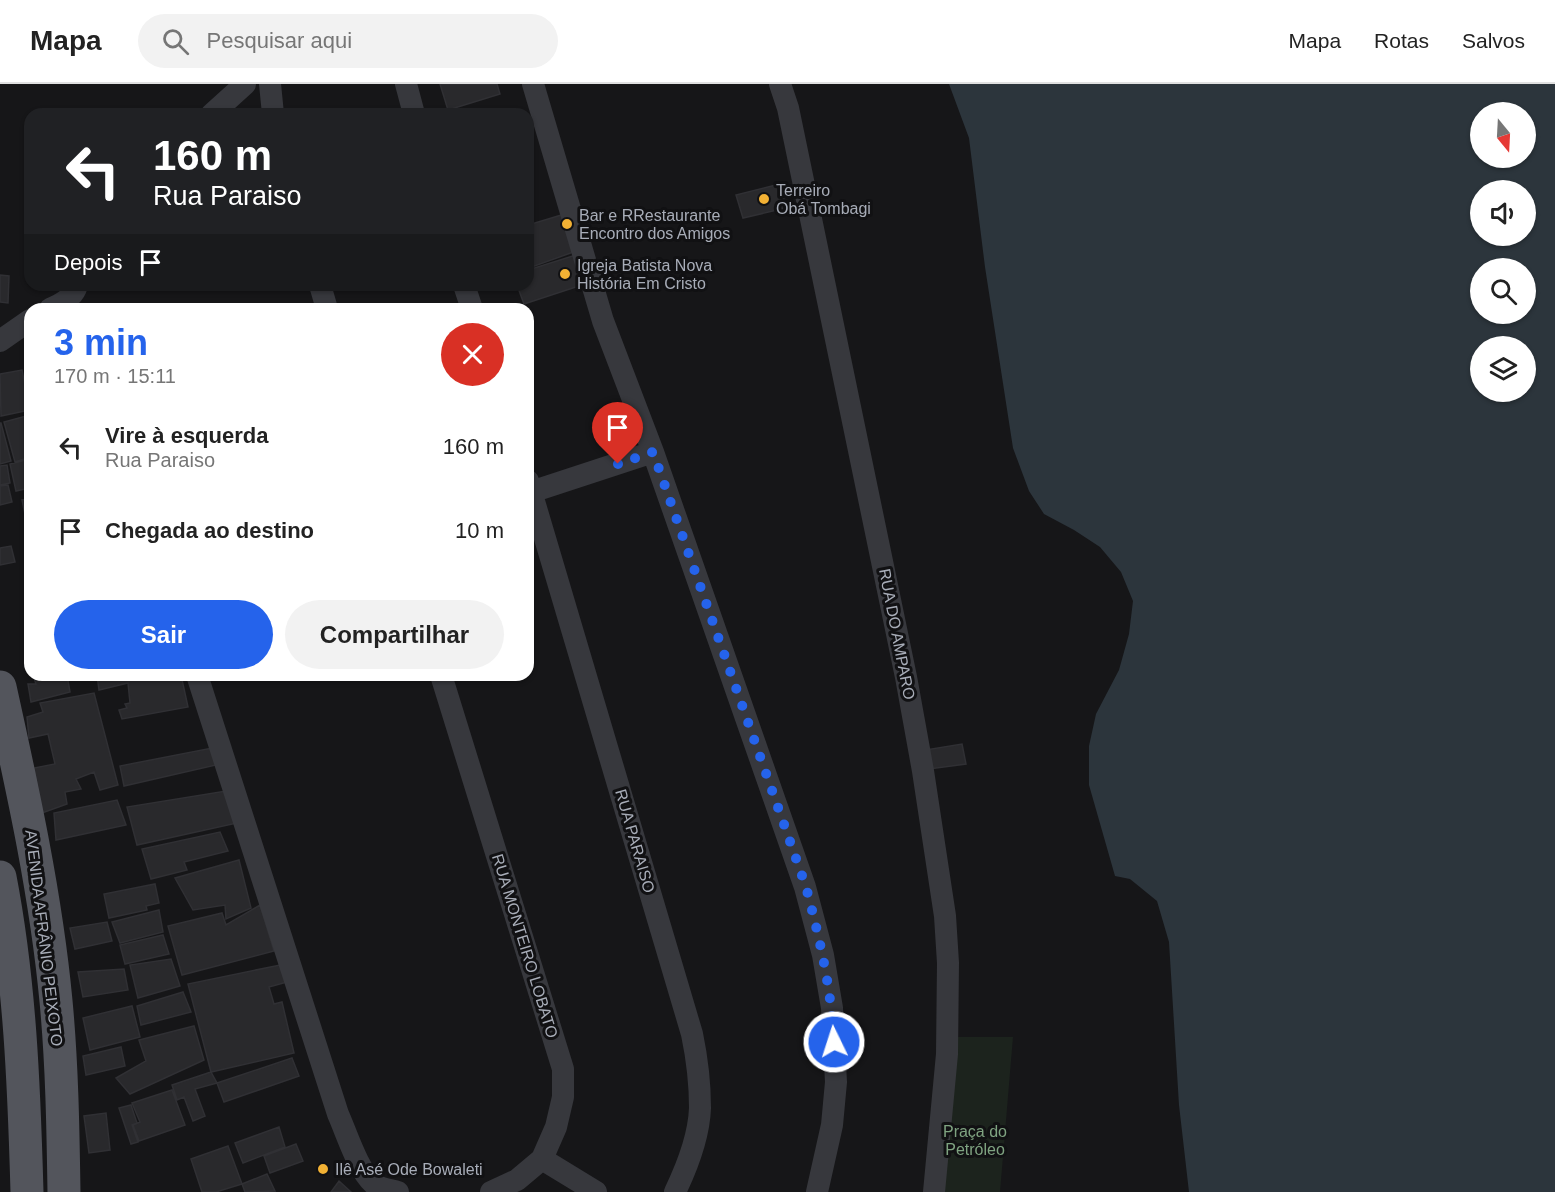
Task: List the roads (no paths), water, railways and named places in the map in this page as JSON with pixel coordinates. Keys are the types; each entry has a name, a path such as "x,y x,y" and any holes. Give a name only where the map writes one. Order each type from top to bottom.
{"main road":[{"name":"AVENIDA AFRÂNIO PEIXOTO","path":"0,687 39,875 56,1000 63,1107 64,1192"},
{"name":"AVENIDA AFRÂNIO PEIXOTO","path":"0,877 18,998 27,1192"}],"street":[{"path":"219,108 245,84"},
{"path":"270,84 272,108"},
{"path":"406,84 412,108"},
{"path":"533,84 603,321 653,452 806,887 823,955 832,1008 836,1082 832,1125 817,1192"},
{"name":"RUA DO AMPARO","path":"780,84 788,108 906,677 945,916 948,963 947,1054 934,1192"},
{"path":"64,303 77,296"},
{"path":"0,320 24,318"},
{"path":"0,341 24,323"},
{"name":"RUA PARAISO","path":"534,489 653,452"},
{"name":"RUA PARAISO","path":"534,508 692,1034 700,1110 694,1139 675,1192"},
{"path":"199,681 338,1114 358,1160 382,1190"},
{"name":"RUA MONTEIRO LOBATO","path":"445,681 563,1069 563,1097 556,1127 542,1159 517,1180 491,1192"},
{"path":"542,1159 596,1192"}],"place":[{"name":"Terreiro Obá Tombagi","path":"764,199"},
{"name":"Bar e RRestaurante Encontro dos Amigos","path":"567,224"},
{"name":"Igreja Batista Nova História Em Cristo","path":"565,274"},
{"name":"Ilê Asé Ode Bowaleti","path":"323,1169"}],"park label":[{"name":"Praça do Petróleo","path":"975,1140"}]}
